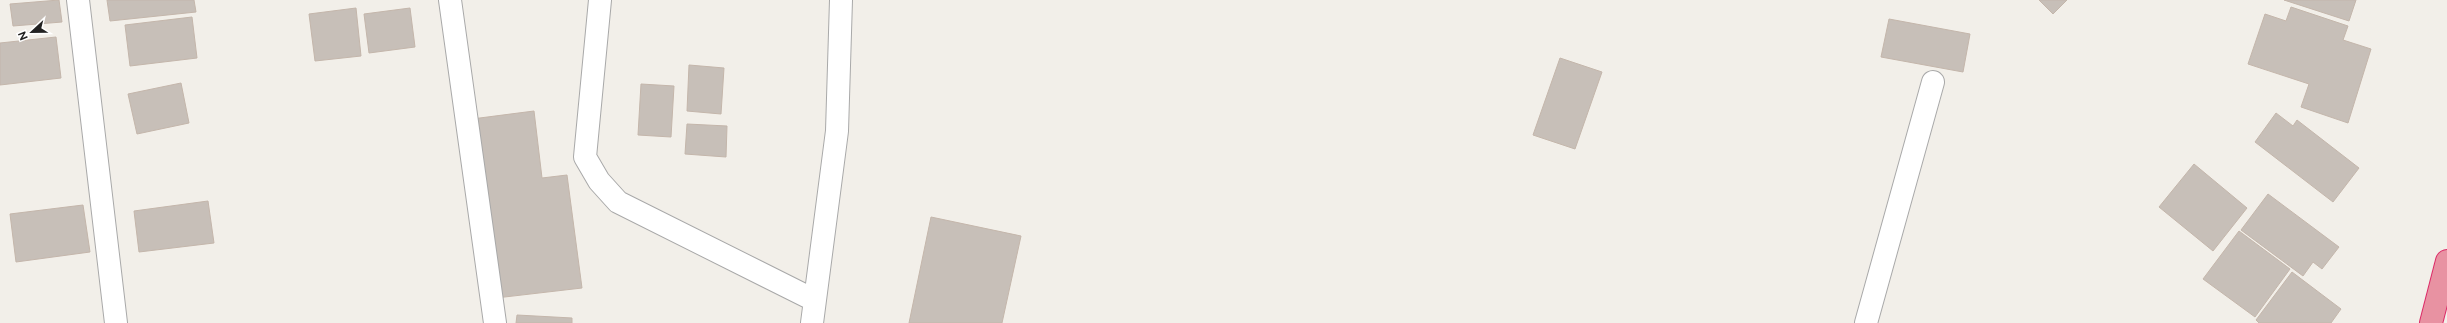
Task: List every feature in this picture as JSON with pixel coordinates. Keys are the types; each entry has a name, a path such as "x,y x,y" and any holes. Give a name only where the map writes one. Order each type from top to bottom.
{"highway":[{"path":"2431,323 2447,261"}],"street":[{"path":"78,0 116,323"},
{"path":"450,0 495,323"},
{"path":"600,0 585,157 599,181 618,202 814,300"},
{"path":"812,323 837,131 841,0"},
{"path":"1866,323 1933,82"}],"building":[{"path":"59,0 62,22 13,26 10,4"},
{"path":"107,0 194,0 196,12 110,21"},
{"path":"2039,0 2067,0 2053,14"},
{"path":"2284,0 2356,0 2349,21"},
{"path":"2291,7 2348,26 2343,40 2371,49 2348,123 2301,107 2309,84 2248,64 2265,14 2286,21"},
{"path":"356,8 361,56 315,61 309,14"},
{"path":"410,8 415,47 369,53 364,14"},
{"path":"192,17 197,58 130,66 125,25"},
{"path":"1889,19 1970,34 1963,72 1881,57"},
{"path":"56,37 61,78 0,85 0,43"},
{"path":"1560,58 1602,72 1575,149 1533,135"},
{"path":"689,65 724,68 721,114 687,111"},
{"path":"181,83 189,123 137,134 128,94"},
{"path":"641,84 674,86 671,137 638,135"},
{"path":"534,111 542,178 567,175 582,288 496,298 472,119"},
{"path":"2276,113 2293,126 2297,120 2359,168 2333,202 2255,142"},
{"path":"687,124 727,126 726,157 685,154"},
{"path":"2194,164 2247,208 2213,251 2159,207"},
{"path":"2268,194 2339,247 2322,269 2313,262 2303,276 2241,230"},
{"path":"208,201 214,243 139,252 134,211"},
{"path":"83,205 90,252 16,262 10,214"},
{"path":"931,217 1021,236 1002,323 909,323"},
{"path":"2239,231 2290,269 2255,317 2203,279"},
{"path":"2292,272 2341,309 2331,323 2259,323 2256,320"},
{"path":"517,315 572,318 572,323 516,323"}]}
